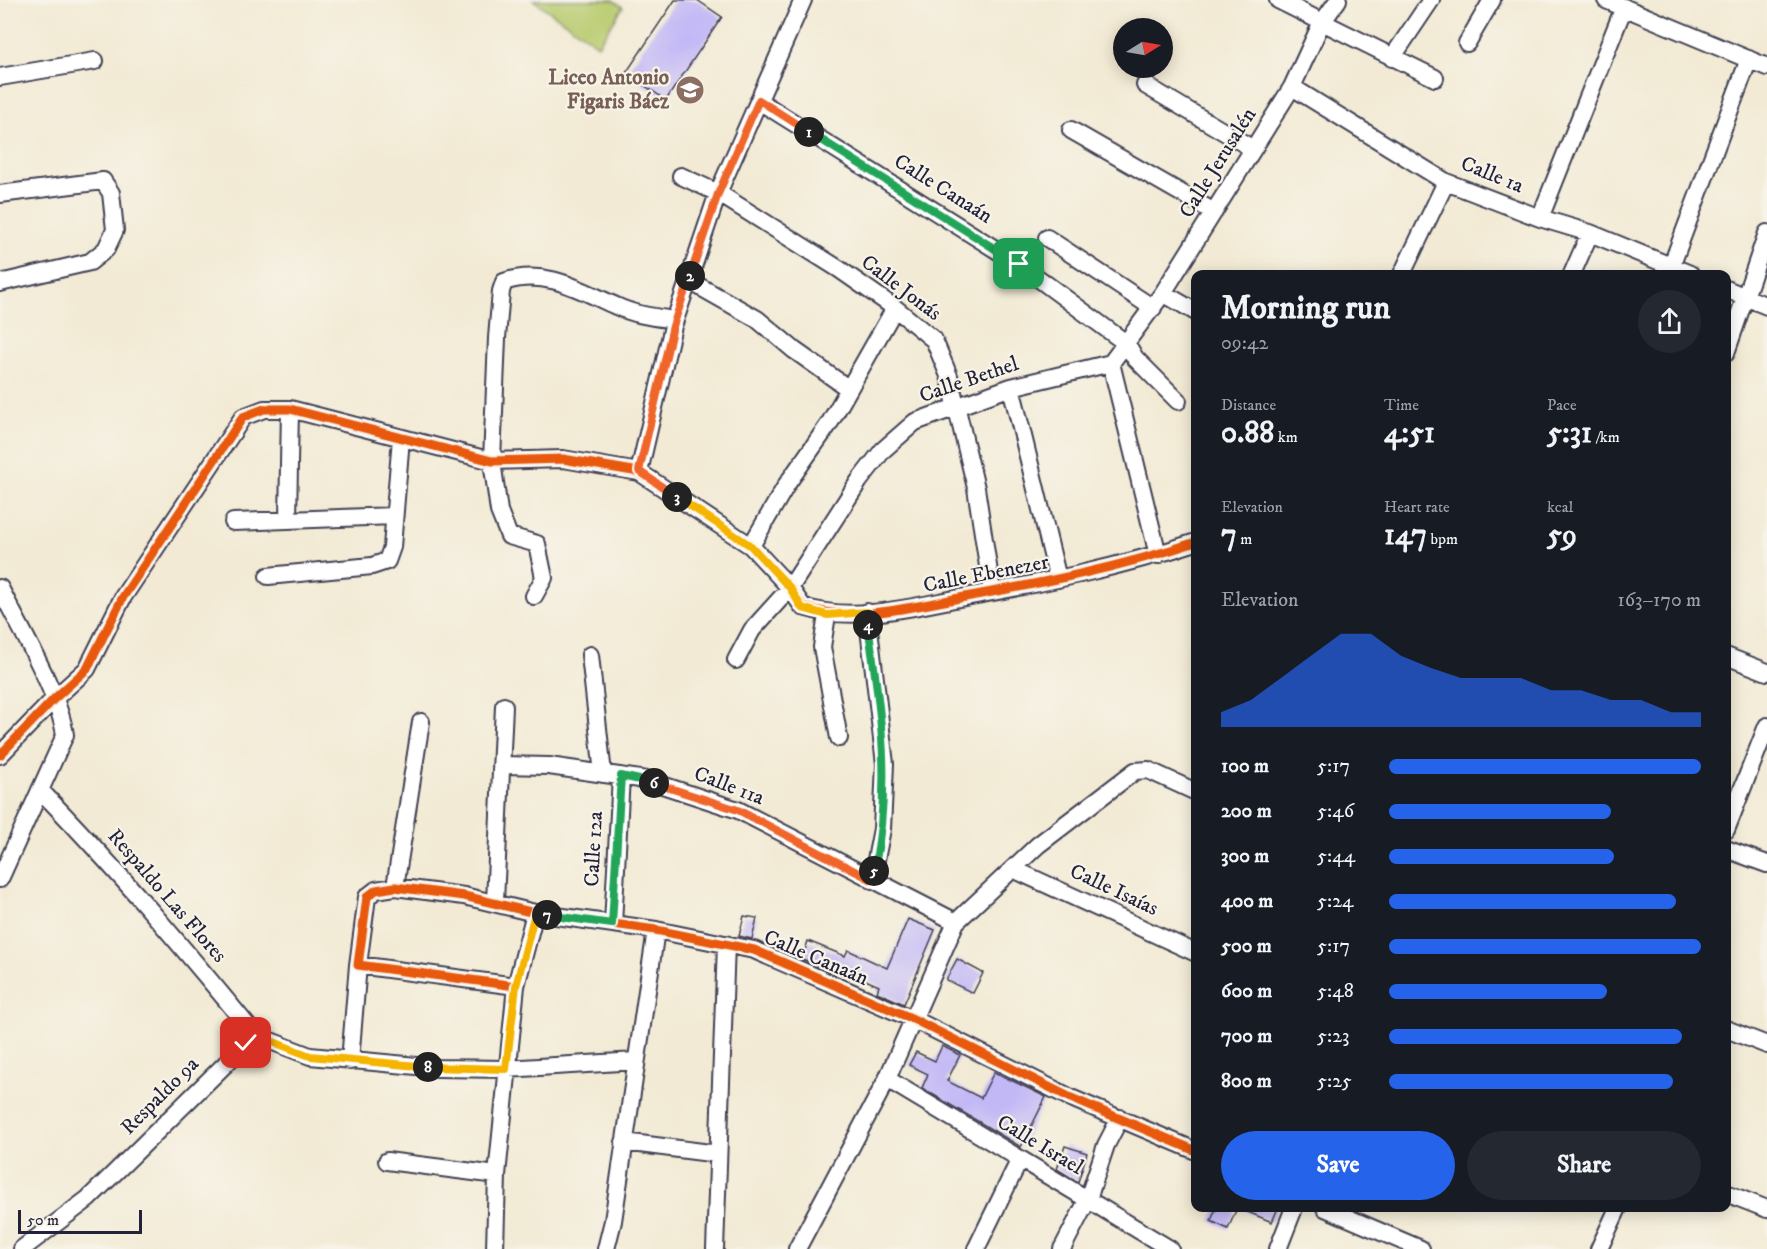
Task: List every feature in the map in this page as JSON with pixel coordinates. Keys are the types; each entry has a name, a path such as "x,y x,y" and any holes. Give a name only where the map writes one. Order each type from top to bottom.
{"street":[{"path":"0,755 54,699 87,669 123,597 243,417 264,409 290,409 492,461 563,459 639,471 675,320 688,280 718,194 803,0"},
{"path":"1278,0 1321,24 1435,78"},
{"name":"Calle Jerusalén","path":"1127,344 1163,293 1292,87 1321,24 1338,0"},
{"path":"1392,58 1431,0"},
{"path":"1467,43 1492,0"},
{"path":"1606,0 1624,8 1649,8 1767,67"},
{"path":"1540,218 1624,8"},
{"path":"1671,267 1749,59"},
{"path":"0,76 95,61"},
{"path":"1144,85 1253,149"},
{"name":"Calle 1a","path":"1292,87 1446,182 1540,218 1590,233 1679,270"},
{"name":"Calle Canaán","path":"759,100 1019,264 1127,344 1135,358 1178,401"},
{"path":"1071,130 1214,212"},
{"name":"Calle Jonás","path":"681,176 718,194 839,269 895,308 934,340 949,376 976,488 992,592"},
{"path":"0,194 103,182 111,194 116,230 106,249 90,262 0,283"},
{"path":"1404,270 1446,182"},
{"path":"1574,270 1590,233"},
{"path":"1731,339 1767,233"},
{"path":"1047,238 1153,308"},
{"path":"534,596 544,578 537,544 509,536 503,525 492,461 497,338 501,291 504,282 517,278 561,280 640,315 675,320"},
{"path":"688,280 757,319 794,350 849,389"},
{"path":"1731,291 1767,306"},
{"path":"1163,293 1191,309"},
{"path":"751,546 787,484 829,424 895,308"},
{"path":"1127,344 1111,363 1158,555"},
{"name":"Calle Bethel","path":"735,660 752,630 790,588 859,481 883,450 915,422 1011,387 1111,363"},
{"path":"1011,387 1058,579"},
{"path":"288,520 290,409"},
{"path":"268,576 372,566 387,561 392,547 401,438"},
{"name":"Calle Ebenezer","path":"639,471 751,546 790,588 802,608 827,615 867,612 992,592 1158,555 1191,544"},
{"path":"233,522 394,516"},
{"path":"0,588 63,719 65,735 0,879"},
{"path":"867,612 885,764 882,829 872,880"},
{"path":"827,615 822,647 839,738"},
{"path":"590,655 603,774"},
{"path":"1731,658 1767,672"},
{"path":"495,903 504,706"},
{"path":"350,1061 358,965 367,897 376,890 395,887 421,722"},
{"path":"1731,817 1767,726"},
{"name":"Calle 11a","path":"501,765 549,766 647,780 738,810 956,922"},
{"path":"796,1249 887,1079 956,922 1038,846 1135,771 1148,770 1191,790"},
{"name":"Calle 12a","path":"612,924 621,776"},
{"name":"Respaldo Las Flores","path":"40,790 163,924 255,1035"},
{"path":"1731,851 1767,864"},
{"name":"Calle Isaías","path":"1013,869 1191,950"},
{"name":"Calle Canaán","path":"395,887 495,903 535,913 656,930 754,950 913,1019 1071,1098 1191,1149"},
{"path":"495,1249 497,1175 506,1069 516,986 535,913"},
{"path":"606,1249 613,1221 656,930"},
{"path":"715,1249 726,944"},
{"path":"358,965 516,986"},
{"path":"1731,1031 1767,1045"},
{"path":"255,1035 310,1056 438,1068 506,1069 636,1061"},
{"name":"Respaldo 9a","path":"22,1249 88,1199 255,1035"},
{"name":"Calle Israel","path":"887,1079 1170,1249"},
{"path":"1062,1249 1088,1199 1106,1145 1120,1118"},
{"path":"624,1142 718,1154"},
{"path":"976,1249 1020,1159"},
{"path":"387,1161 497,1175"},
{"path":"1731,1194 1767,1209"},
{"path":"1278,1249 1292,1212"},
{"path":"1334,1212 1421,1249"},
{"path":"1599,1249 1616,1212"}],"green space":[{"path":"533,0 613,0 623,7 598,45"}],"building":[{"path":"675,0 697,0 722,17 666,100 626,73"},
{"path":"744,916 757,918 752,939 739,936"},
{"path":"908,919 935,930 904,1004 877,992 879,986 836,967 834,971 802,959 808,941 845,956 848,950 887,968"},
{"path":"957,959 983,973 973,993 946,980"},
{"path":"942,1046 960,1055 947,1081 981,1098 994,1072 1046,1097 1021,1147 922,1088 928,1074 909,1065 916,1052 935,1061"},
{"path":"1065,1146 1087,1153 1078,1182 1057,1169"},
{"path":"1214,1212 1235,1212 1228,1229 1211,1221"},
{"path":"1248,1212 1276,1212 1272,1222"}],"cycle path":[{"path":"0,755 54,699 87,669 123,597 243,417 264,409 290,409 492,461 563,459 639,472 751,546 790,588 803,607 822,612 863,614 924,605 1082,574 1191,543"},
{"path":"516,986 358,965 367,897 376,890 395,887 464,896 535,913 656,930 754,950 913,1019 1071,1098 1191,1149"}],"place":[{"name":"Liceo Antonio Figaris Báez","path":"690,90"}],"route":[{"path":"246,1043 255,1035 310,1056 438,1068 506,1069 516,986 535,913 612,924 621,776 647,780 738,810 872,880 882,829 885,764 879,697 867,612 827,615 802,608 790,588 751,546 639,471 673,326 718,194 759,100 1019,264"}]}
